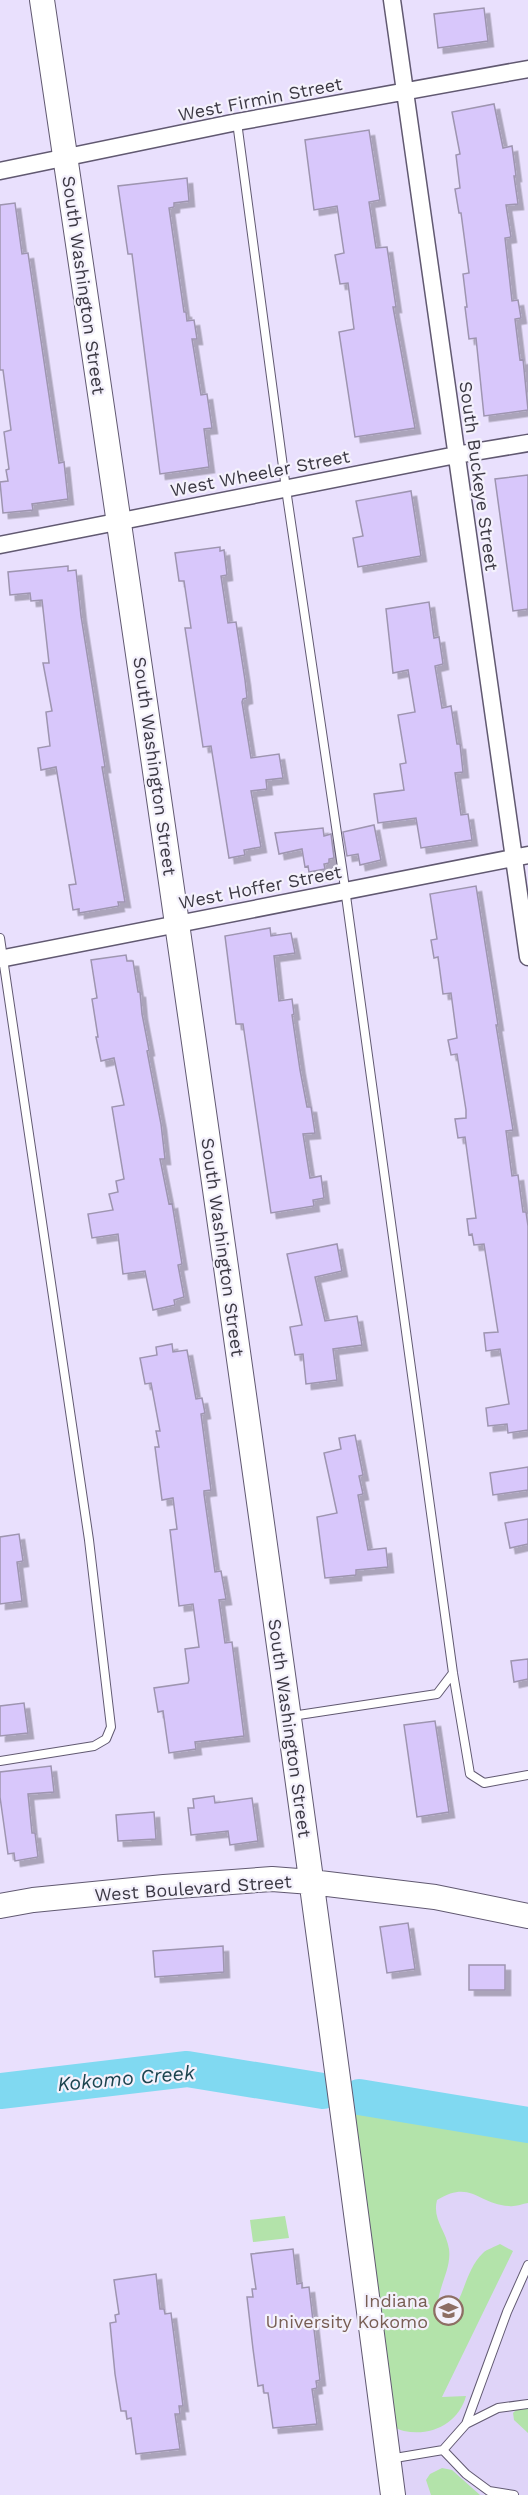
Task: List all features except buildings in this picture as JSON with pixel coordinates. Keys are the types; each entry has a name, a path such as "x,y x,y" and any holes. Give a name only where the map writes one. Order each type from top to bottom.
{"main road":[{"name":"South Washington Street","path":"42,0 178,923 289,1717 393,2495"},
{"name":"West Boulevard Street","path":"0,1906 33,1900 272,1879 435,1898 528,1916"}],"street":[{"name":"South Buckeye Street","path":"392,0 456,455 521,857 528,957"},
{"name":"West Firmin Street","path":"0,171 237,122 528,69"},
{"name":"West Wheeler Street","path":"0,545 456,455 528,443"},
{"name":"West Hoffer Street","path":"1,958 521,857"}],"lane":[{"path":"237,122 286,489 345,890 453,1673 470,1774 484,1783 528,1775"},
{"path":"0,938 1,958 90,1540 111,1727 105,1739 94,1746 0,1761"},
{"path":"289,1717 437,1694 453,1673"},
{"path":"389,2459 443,2450 466,2424 507,2312 528,2265"},
{"path":"466,2424 498,2408 528,2404"},
{"path":"443,2450 466,2474 489,2491 514,2495"}],"shaded area":[{"name":"Indiana University Kokomo","path":"341,2094 528,2125 528,2495 393,2495"}],"green space":[{"path":"341,2094 528,2125 528,2203 516,2206 498,2204 467,2192 449,2194 437,2200 436,2213 449,2249 448,2265 439,2296 438,2313 446,2317 452,2310 472,2268 485,2252 500,2244 513,2251 442,2397 466,2396 462,2406 450,2421 434,2430 404,2431 383,2420"},
{"path":"285,2216 289,2238 253,2242 250,2220"},
{"path":"528,2407 528,2433 514,2420 513,2413 517,2409"},
{"path":"442,2468 452,2470 480,2495 431,2495 426,2480 430,2474"}],"waterway":[{"name":"Kokomo Creek","path":"0,2091 187,2069 323,2091"},
{"name":"Kokomo Creek","path":"359,2097 528,2125"}],"place":[{"name":"Indiana University Kokomo","path":"449,2310"}]}
